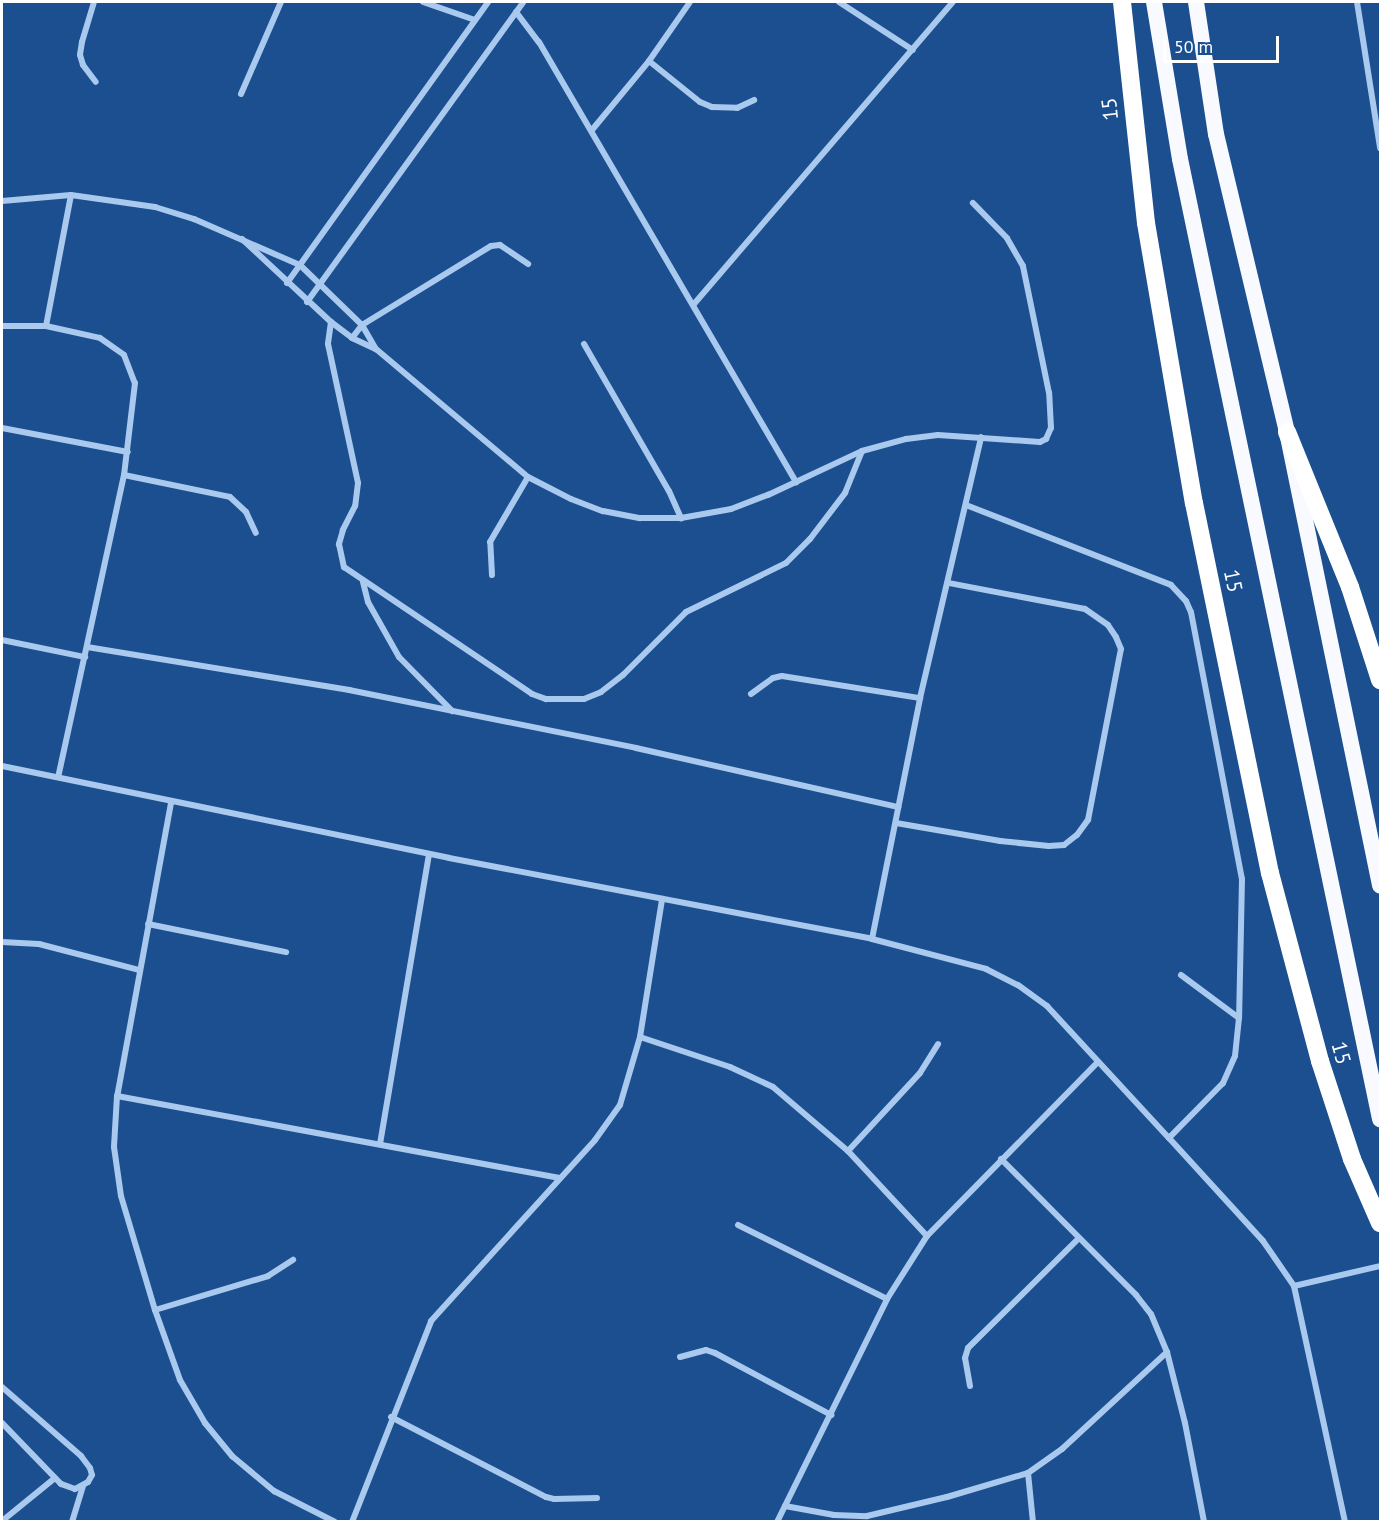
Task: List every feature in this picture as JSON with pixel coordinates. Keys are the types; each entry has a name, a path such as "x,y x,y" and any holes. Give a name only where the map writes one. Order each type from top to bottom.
{"highway":[{"name":"15","path":"1122,2 1146,223 1194,503 1270,873 1320,1061 1352,1159 1380,1223"},
{"path":"1154,2 1180,159 1380,1119"},
{"path":"1196,2 1216,134 1287,432 1380,886"},
{"path":"1287,432 1350,587 1380,680"}],"street":[{"path":"94,2 82,42 81,55 82,65 96,82"},
{"path":"241,93 281,2"},
{"path":"423,2 475,20"},
{"path":"287,283 488,2"},
{"path":"307,302 322,285 523,2"},
{"path":"592,130 649,61 690,2"},
{"path":"839,2 913,50"},
{"path":"694,304 953,2"},
{"path":"1357,2 1380,148"},
{"path":"516,12 539,42 592,130 796,482"},
{"path":"649,61 700,102 712,107 737,108 754,100"},
{"path":"1373,104 1380,102"},
{"path":"2,201 71,195 164,209 242,238 300,266 362,325 376,349"},
{"path":"46,326 71,195"},
{"path":"242,238 307,302 352,338 376,349 528,477 571,499 603,511 640,518 681,518 731,509 862,451 906,439 938,435 1040,442 1047,439 1051,428 1049,393 1023,266 1007,238 973,203"},
{"path":"352,338 362,325 491,246 500,245 528,264"},
{"path":"331,322 328,344 358,483 358,495 343,530 340,550 344,567 531,694 564,700 584,699 602,692 623,675 686,612 773,571 796,554 845,493 862,451"},
{"path":"2,326 46,326 100,338 124,355 135,383 124,475 58,777"},
{"path":"585,344 669,490 681,518"},
{"path":"2,428 128,452"},
{"path":"872,939 920,698 949,584 981,437"},
{"path":"124,475 230,497 246,512 256,533"},
{"path":"492,575 490,542 528,477"},
{"path":"966,505 1171,585 1186,601 1191,612 1242,879 1239,1018 1234,1056 1223,1083 1169,1138"},
{"path":"363,582 368,602 399,657 452,711"},
{"path":"896,823 1000,841 1049,846 1064,845 1077,835 1088,820 1121,649 1116,637 1108,625 1085,609 949,584"},
{"path":"2,640 86,657"},
{"path":"87,647 349,690 648,751 898,807"},
{"path":"751,694 773,678 782,676 920,698"},
{"path":"2,766 171,803 872,939 986,969 1018,985 1047,1006 1169,1138 1263,1241 1294,1286 1345,1521"},
{"path":"171,803 117,1096 114,1147 120,1196 155,1310 180,1380 206,1423 232,1456 274,1491 335,1521"},
{"path":"380,1144 429,854"},
{"path":"352,1521 390,1417 430,1321 595,1140 620,1105 640,1037 662,899"},
{"path":"148,924 286,952"},
{"path":"2,942 39,944 139,970"},
{"path":"1181,975 1239,1018"},
{"path":"640,1037 755,1076 773,1087 848,1151 927,1236"},
{"path":"848,1151 920,1073 938,1044"},
{"path":"777,1521 887,1299 927,1236 1098,1062"},
{"path":"117,1096 558,1178"},
{"path":"1001,1159 1136,1295 1151,1314 1167,1352 1185,1423 1204,1521"},
{"path":"738,1226 887,1299"},
{"path":"970,1386 965,1358 968,1348 1078,1239"},
{"path":"155,1310 268,1276 293,1260"},
{"path":"1294,1286 1380,1266"},
{"path":"680,1357 706,1350 714,1353 831,1415"},
{"path":"785,1506 867,1519 1028,1473 1062,1449 1167,1352"},
{"path":"2,1387 85,1461 92,1475 82,1487 72,1521"},
{"path":"390,1417 546,1497 554,1499 597,1498"},
{"path":"2,1423 67,1488 82,1487"},
{"path":"1028,1473 1034,1521"},
{"path":"2,1521 55,1478"}]}
